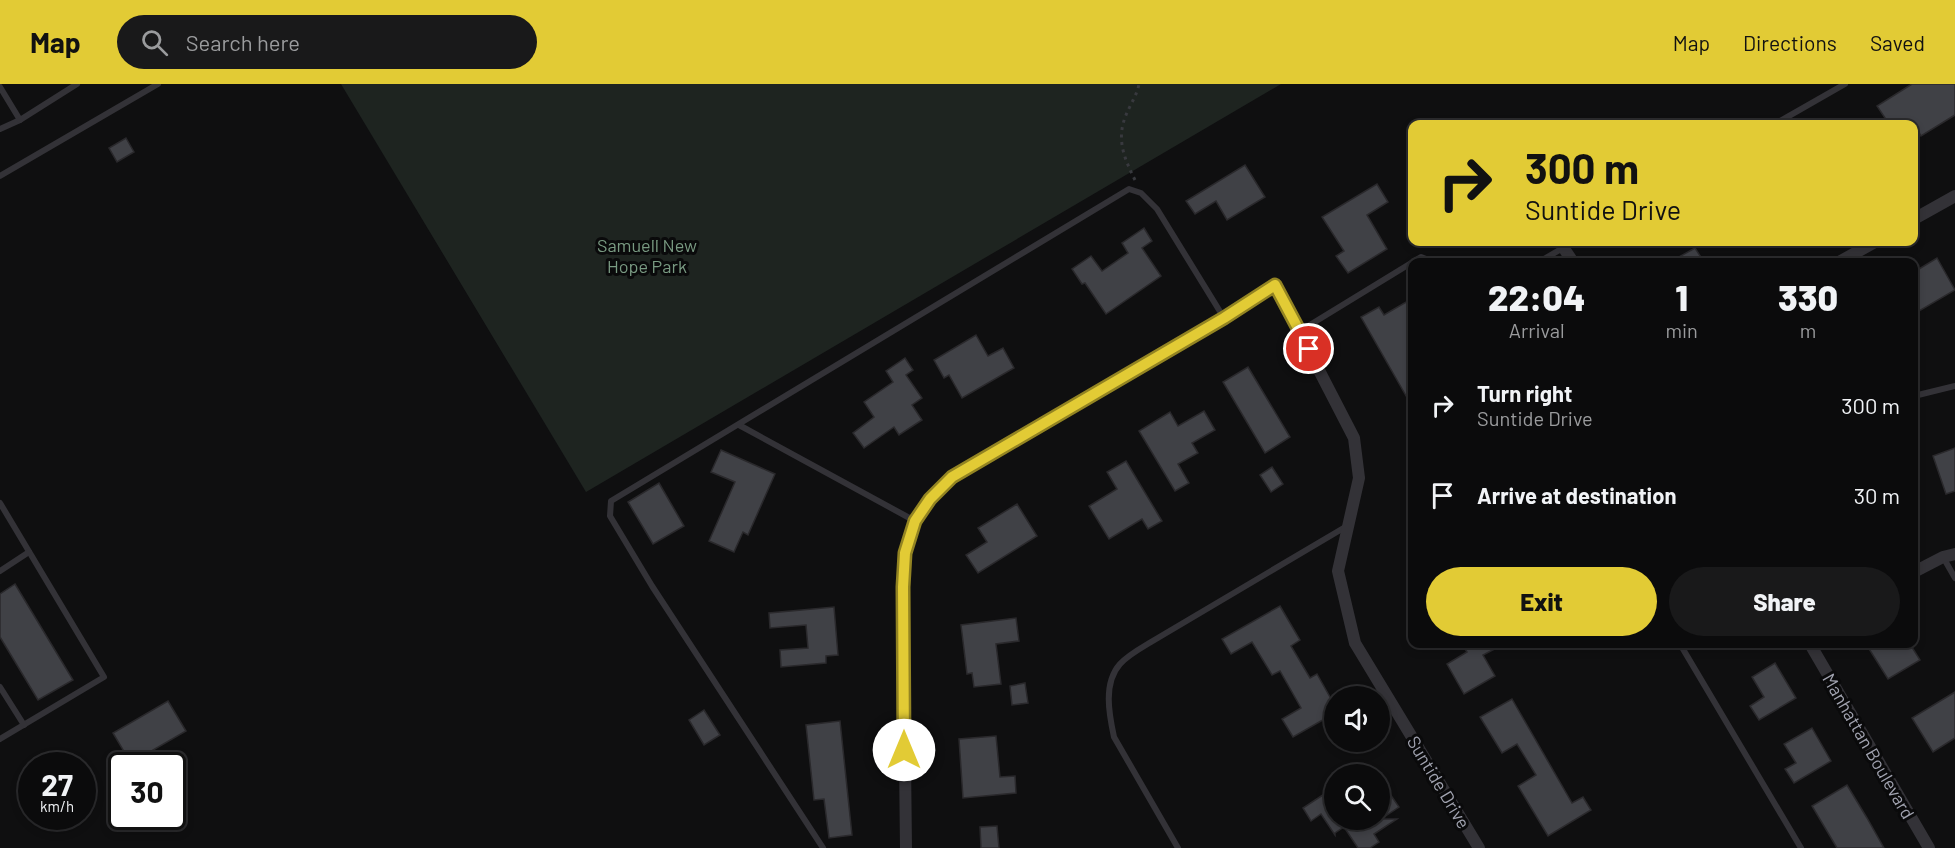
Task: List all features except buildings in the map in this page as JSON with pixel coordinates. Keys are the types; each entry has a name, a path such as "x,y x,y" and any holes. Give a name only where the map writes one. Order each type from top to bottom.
{"street":[{"path":"1918,217 1955,196"},
{"path":"1846,258 1868,246"},
{"name":"Suntide Drive","path":"1224,318 1275,285 1354,438 1359,478 1338,571 1355,643 1479,848"},
{"path":"906,848 903,587 905,553 915,521 930,499 952,477 1224,318"},
{"path":"1918,570 1949,556"},
{"name":"Manhattan Boulevard","path":"1812,648 1929,848"}],"lane":[{"path":"0,129 20,120 77,84"},
{"path":"0,176 158,84"},
{"path":"1782,120 1845,84"},
{"path":"0,87 20,120"},
{"path":"823,848 652,586 610,516 611,501 1129,189 1141,193 1156,209 1224,318"},
{"path":"1545,258 1565,246"},
{"path":"1300,331 1408,265"},
{"path":"1918,395 1955,386"},
{"path":"740,425 915,521"},
{"path":"0,503 104,677 0,739"},
{"path":"1179,848 1114,737 1109,717 1112,675 1121,662 1151,642 1348,525"},
{"path":"0,571 29,552"},
{"path":"1949,556 1955,578"},
{"path":"1682,648 1801,848"},
{"path":"0,687 24,725"}],"path":[{"path":"1139,84 1125,117 1120,138 1124,157 1141,193"}],"green space":[{"name":"Samuell New Hope Park","path":"341,84 1281,84 586,492"}],"route":[{"path":"904,750 903,587 905,553 915,521 930,499 952,477 1224,318 1275,285 1309,349"}]}
